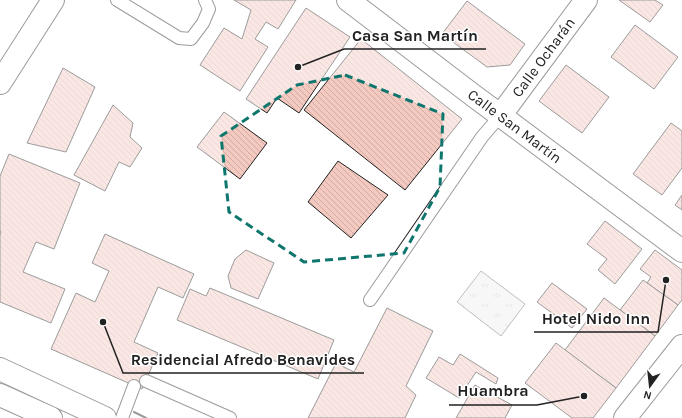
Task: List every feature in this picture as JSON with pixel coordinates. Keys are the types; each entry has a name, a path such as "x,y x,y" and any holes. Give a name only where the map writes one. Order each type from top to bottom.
{"street":[{"path":"0,83 53,0"},
{"name":"Calle San Martín","path":"348,0 500,116 682,251"},
{"name":"Calle Ocharán","path":"500,116 586,0"},
{"path":"625,418 682,346"},
{"path":"0,369 105,418"},
{"path":"0,395 51,418"}],"lane":[{"path":"117,0 179,38 191,39 203,23 209,9 205,0"},
{"path":"370,300 482,137 500,116"},
{"path":"146,381 230,418"},
{"path":"122,418 134,386"}],"highlighted area":[{"path":"345,75 443,114 440,187 404,253 304,262 229,212 221,136 297,85"}],"green space":[{"path":"481,271 525,304 501,336 457,302"}],"building":[{"path":"234,0 296,0 278,29 266,22 255,39 268,47 240,91 200,65 224,28 242,39 251,10"},
{"path":"619,0 655,0 663,5 650,22"},
{"path":"467,1 525,44 510,65 487,67 442,34"},
{"path":"306,8 350,37 299,113 277,98 267,113 246,99"},
{"path":"635,25 678,57 654,89 611,57"},
{"path":"361,39 462,119 405,190 304,110"},
{"path":"566,65 609,97 582,133 539,101"},
{"path":"63,68 95,87 66,152 27,143"},
{"path":"113,105 133,123 130,137 142,148 130,167 119,162 105,191 74,175"},
{"path":"224,112 267,143 240,179 197,147"},
{"path":"671,123 682,131 682,168 662,195 633,174"},
{"path":"9,154 80,183 54,249 36,242 23,272 65,289 51,323 0,302 0,176"},
{"path":"338,161 388,195 351,238 308,202"},
{"path":"682,195 682,210 675,205"},
{"path":"605,221 642,249 615,284 598,270 607,259 587,244"},
{"path":"105,234 194,274 183,298 158,287 134,342 158,353 142,389 51,349 76,293 95,302 109,271 92,263"},
{"path":"246,250 274,263 258,299 231,288 228,276 235,259"},
{"path":"655,250 682,270 682,300 678,305 647,283 651,277 640,269"},
{"path":"643,280 678,305 655,336 620,310"},
{"path":"552,283 587,309 572,328 537,302"},
{"path":"210,288 334,340 318,379 177,320 190,289 206,296"},
{"path":"604,298 655,336 616,388 565,350"},
{"path":"387,308 433,331 406,386 416,395 405,418 308,418 336,363 354,372"},
{"path":"556,343 616,388 593,418 572,418 525,383"},
{"path":"460,354 498,378 496,384 476,372 459,398 426,378 439,357 453,365"},
{"path":"475,385 512,405 505,418 456,418"}],"wall":[{"path":"134,412 146,418"}],"place":[{"name":"Casa San Martín","path":"298,67"},
{"name":"Hotel Nido Inn","path":"666,280"},
{"name":"Residencial Afredo Benavides","path":"103,322"},
{"name":"Huambra","path":"584,396"}]}
